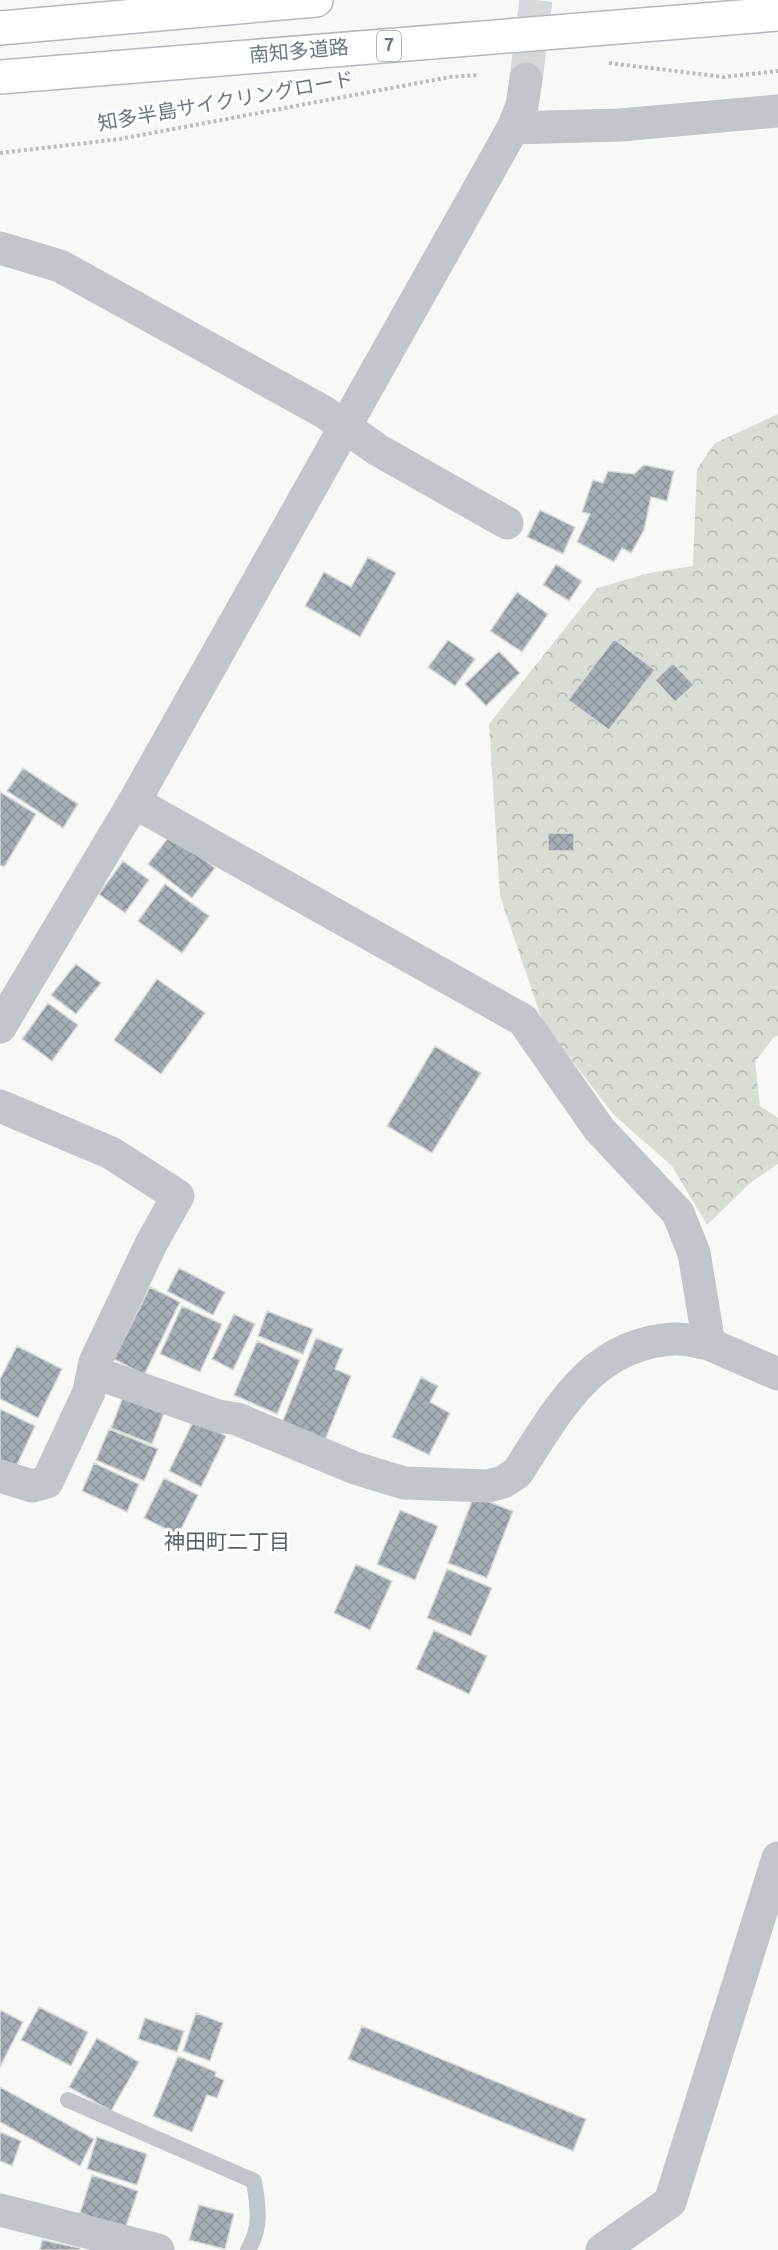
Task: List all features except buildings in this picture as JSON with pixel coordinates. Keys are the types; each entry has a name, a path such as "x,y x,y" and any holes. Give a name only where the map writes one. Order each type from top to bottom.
{"highway":[{"path":"0,28 316,0"},
{"name":"南知多道路","path":"0,77 778,14"}],"street":[{"path":"0,1028 134,802 513,128 522,106 526,79"},
{"path":"513,128 620,125 778,111"},
{"path":"0,248 60,266 344,425 378,450 507,523"},
{"path":"134,802 523,1020 599,1130 678,1213 694,1253 709,1344"},
{"path":"0,1106 111,1153 178,1196 152,1242 95,1362 89,1392 47,1482 32,1486 0,1476"},
{"path":"93,1372 218,1416 237,1419 336,1461 404,1483 488,1486 503,1482 517,1473 574,1389 604,1360 649,1343 674,1338 709,1344 778,1374"},
{"path":"602,2250 670,2202 778,1858"},
{"path":"0,2210 158,2250"}],"lane":[{"path":"68,2100 254,2181 259,2214 255,2238 248,2250"}],"path":[{"path":"604,63 724,77 778,71"},
{"name":"知多半島サイクリングロード","path":"0,153 120,139 450,77 486,74"}],"green space":[{"path":"778,414 778,1036 774,1037 755,1062 760,1106 778,1118 778,1164 750,1183 707,1225 672,1166 614,1115 543,1023 500,896 489,724 597,588 649,573 693,566 697,469 715,443"}],"tunnel":[{"path":"526,79 536,0"}],"district":[{"name":"神田町二丁目","path":"227,1543"}]}
